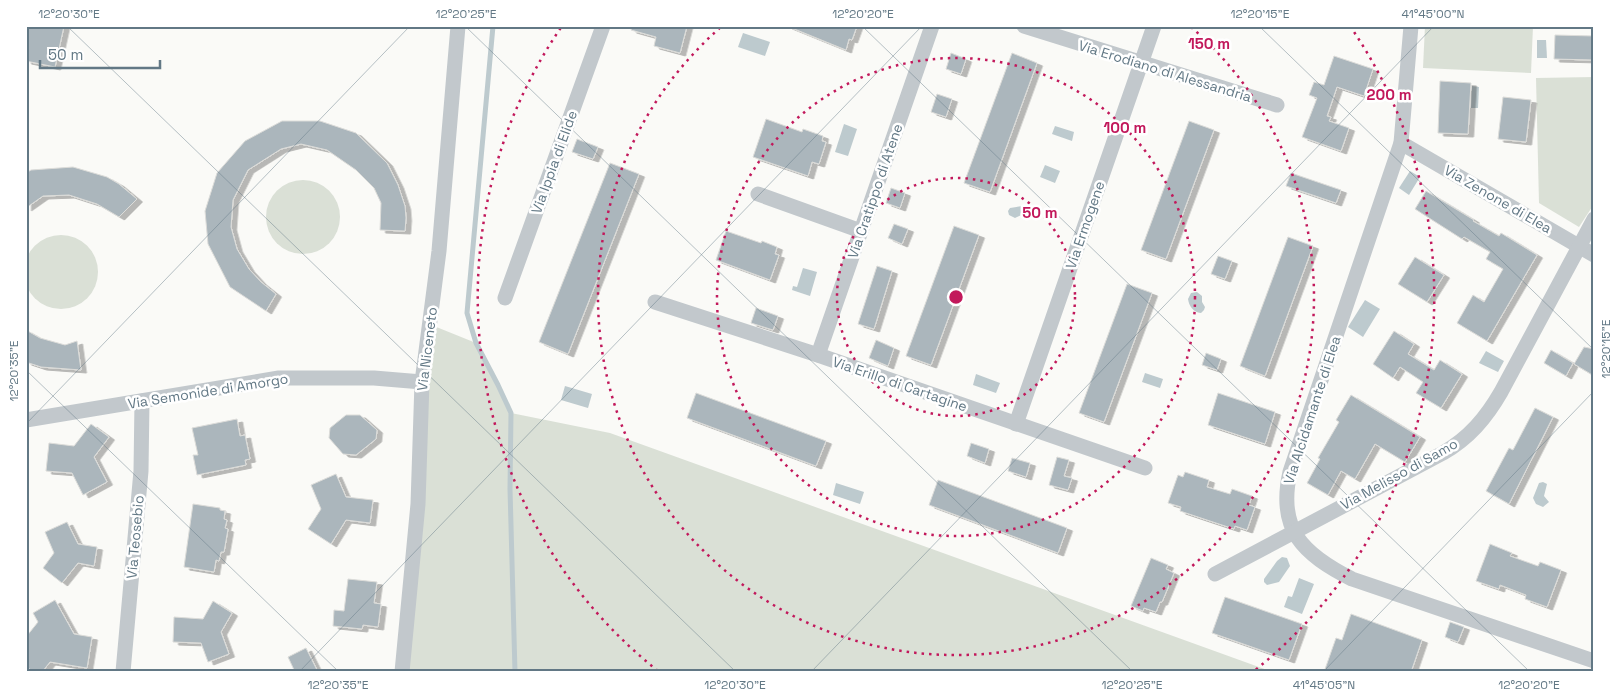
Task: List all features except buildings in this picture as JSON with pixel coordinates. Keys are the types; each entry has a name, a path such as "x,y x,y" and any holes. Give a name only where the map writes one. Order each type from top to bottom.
{"street":[{"name":"Via Niceneto","path":"402,672 418,504 422,382 439,250 458,26"},
{"name":"Via Ippia di Elide","path":"505,298 603,26"},
{"name":"Via Cratippo di Atene","path":"818,356 932,26"},
{"name":"Via Erodiano di Alessandria","path":"1024,26 1140,64 1278,105"},
{"name":"Via Ermogene","path":"1016,424 1154,26"},
{"name":"Via Alcidamante di Elea","path":"1293,532 1288,517 1286,496 1290,472 1401,143 1412,26"},
{"name":"Via Zenone di Elea","path":"1401,143 1594,255"},
{"path":"758,194 861,231"},
{"name":"Via Melisso di Samo","path":"1215,574 1443,453 1474,430 1485,418 1502,392 1594,219"},
{"name":"Via Erillo di Cartagine","path":"655,302 1145,468"},
{"name":"Via Semonide di Amorgo","path":"26,420 279,378 374,378 422,382"},
{"name":"Via Teosebio","path":"123,672 141,471 142,401"},
{"path":"1293,532 1319,559 1338,572 1359,582 1594,661"}],"shaded area":[{"path":"1425,26 1533,26 1531,73 1423,68"},
{"path":"743,33 770,42 765,56 738,47"},
{"path":"1537,40 1546,40 1547,58 1537,58"},
{"path":"1594,77 1594,204 1579,227 1539,203 1536,78"},
{"path":"1472,86 1479,87 1478,108 1471,108"},
{"path":"844,124 857,129 848,156 835,152"},
{"path":"1055,126 1074,132 1072,141 1052,134"},
{"path":"1045,165 1060,171 1055,183 1040,177"},
{"path":"1410,171 1420,177 1409,195 1399,188"},
{"path":"303,180 324,186 334,196 340,217 334,238 324,248 303,254 282,248 272,238 266,217 272,196 282,186"},
{"path":"1028,205 1030,208 1028,212 1015,218 1009,215 1008,211 1010,208"},
{"path":"61,235 75,238 87,246 95,258 98,272 95,286 87,298 75,306 61,309 47,306 35,298 27,286 24,272 27,258 35,246 47,238"},
{"path":"803,268 817,272 810,296 792,290 793,286 797,287"},
{"path":"1197,292 1202,296 1202,302 1205,307 1201,313 1192,308 1188,299 1191,293"},
{"path":"1365,300 1380,309 1363,337 1348,327"},
{"path":"429,324 476,343 511,413 610,433 1273,672 402,672"},
{"path":"1486,351 1504,361 1498,372 1479,363"},
{"path":"1145,373 1163,379 1160,388 1142,382"},
{"path":"976,374 1000,383 996,393 973,385"},
{"path":"565,386 592,394 588,408 561,400"},
{"path":"836,483 864,492 860,504 833,495"},
{"path":"1539,483 1547,484 1544,496 1549,502 1543,507 1536,504 1533,498"},
{"path":"1282,557 1287,558 1290,566 1279,582 1267,585 1264,579"},
{"path":"1299,578 1314,584 1302,614 1284,607 1288,596 1292,597"}],"waterway":[{"path":"493,26 467,313 476,343 511,413 510,489 515,672"}]}
